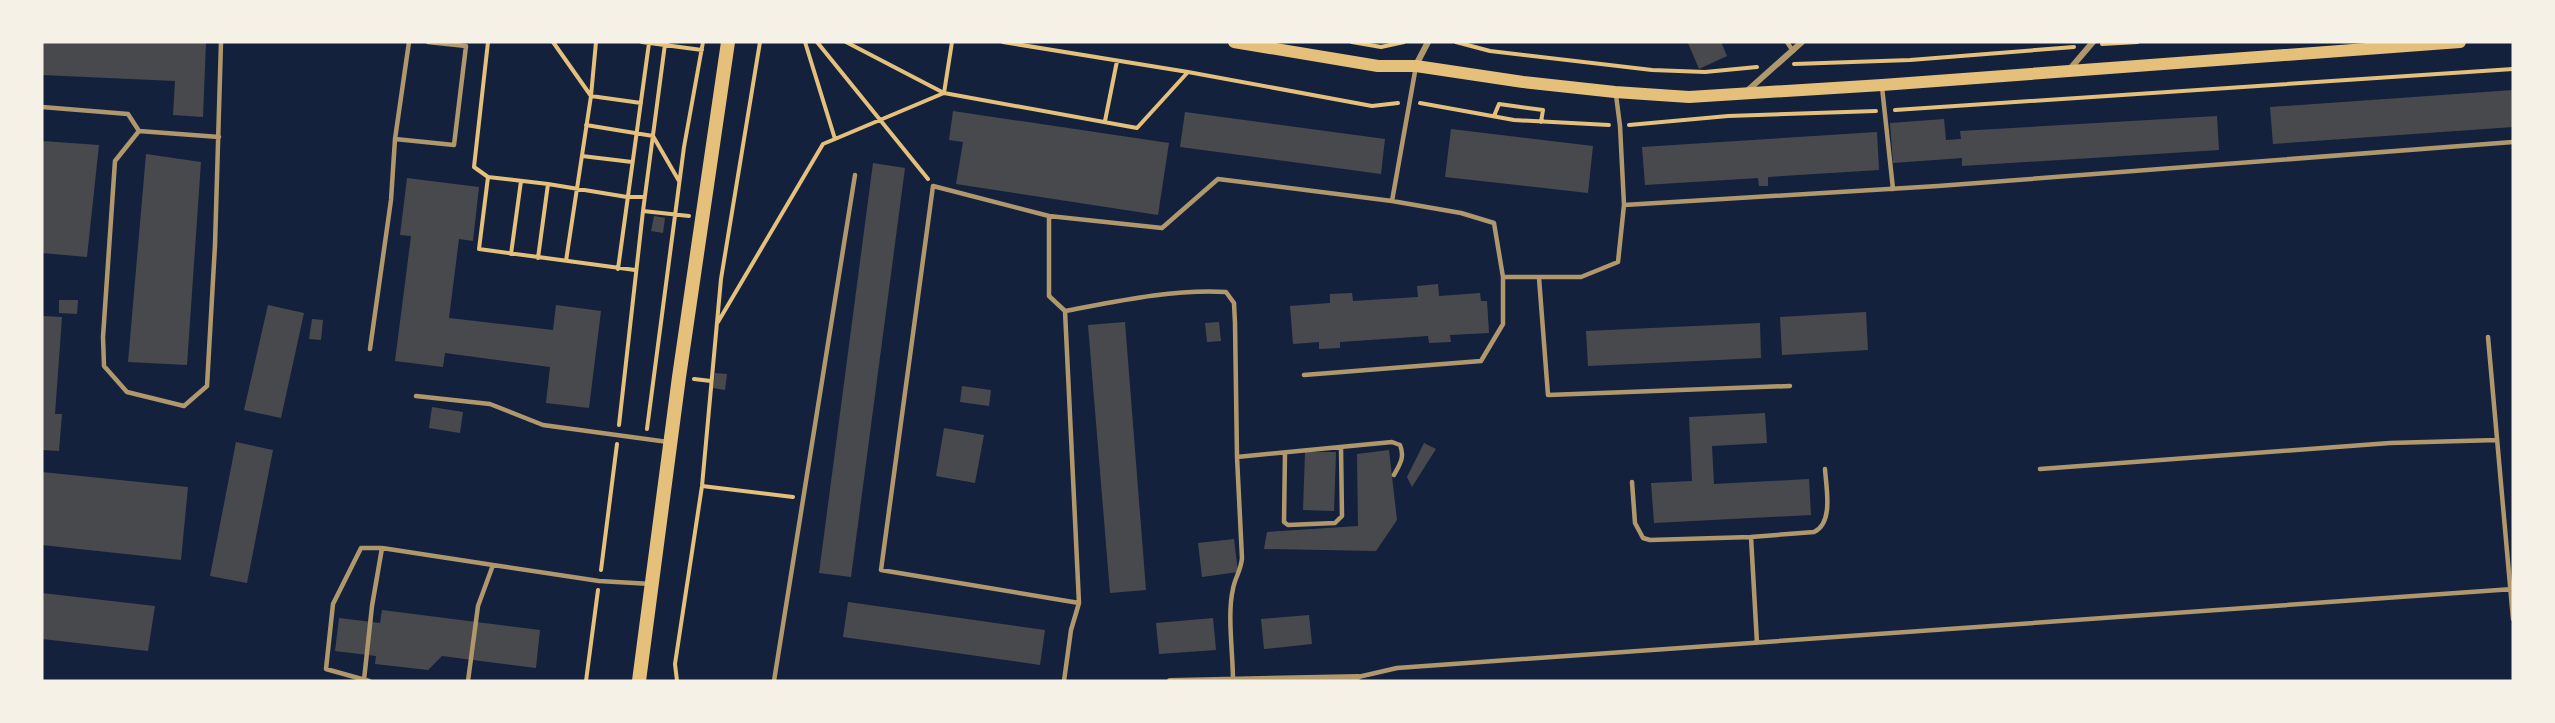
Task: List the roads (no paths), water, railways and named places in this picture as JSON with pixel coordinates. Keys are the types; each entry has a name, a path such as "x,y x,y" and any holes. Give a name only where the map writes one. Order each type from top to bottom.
{"main road":[{"path":"642,678 651,584 670,443 728,42"},
{"path":"1234,42 1377,66 1416,66 1615,92 1689,97 1882,86 2407,44 2460,42"}],"street":[{"path":"1416,66 1428,42"},
{"path":"1745,93 1802,42"},
{"path":"2068,71 2093,42"},
{"path":"1170,681 1358,677"}],"lane":[{"path":"139,131 114,161 103,337 104,366 127,392 184,406 207,386 219,137 221,42"},
{"path":"370,350 391,200 395,139 408,42"},
{"path":"395,139 454,145 466,46 428,42"},
{"path":"1787,42 1793,51"},
{"path":"1392,201 1416,66"},
{"path":"1882,86 1893,189"},
{"path":"1503,278 1581,277 1618,262 1624,205 1620,126 1615,92"},
{"path":"42,107 128,114 139,131"},
{"path":"139,131 219,137"},
{"path":"1624,205 1893,189 2513,142"},
{"path":"774,681 805,499 855,175"},
{"path":"1079,603 881,570 933,186 1049,216 1162,228 1218,179 1392,201 1461,213 1494,223 1503,278 1503,324 1480,361 1304,375"},
{"path":"1049,216 1049,296 1065,311 1079,603 1071,630 1064,681"},
{"path":"1539,278 1548,395 1790,386"},
{"path":"1065,311 1136,297 1208,291 1226,292 1234,303 1237,457 1242,558 1240,573 1233,589 1233,680"},
{"path":"2488,337 2513,619"},
{"path":"417,396 490,404 543,424 670,443"},
{"path":"2040,469 2390,443 2497,440"},
{"path":"1237,457 1392,442 1400,445 1403,452 1394,475"},
{"path":"1285,453 1284,522 1288,525 1335,523 1342,516 1341,448"},
{"path":"1632,482 1635,524 1638,533 1643,538 1650,540 1751,537 1814,532 1820,529 1825,522 1825,470"},
{"path":"1751,537 1757,643"},
{"path":"382,548 372,606 367,681 326,669 333,604 361,548 382,548 599,581 651,584"},
{"path":"468,681 478,606 493,565"},
{"path":"1358,677 1397,668 2512,589"}]}
